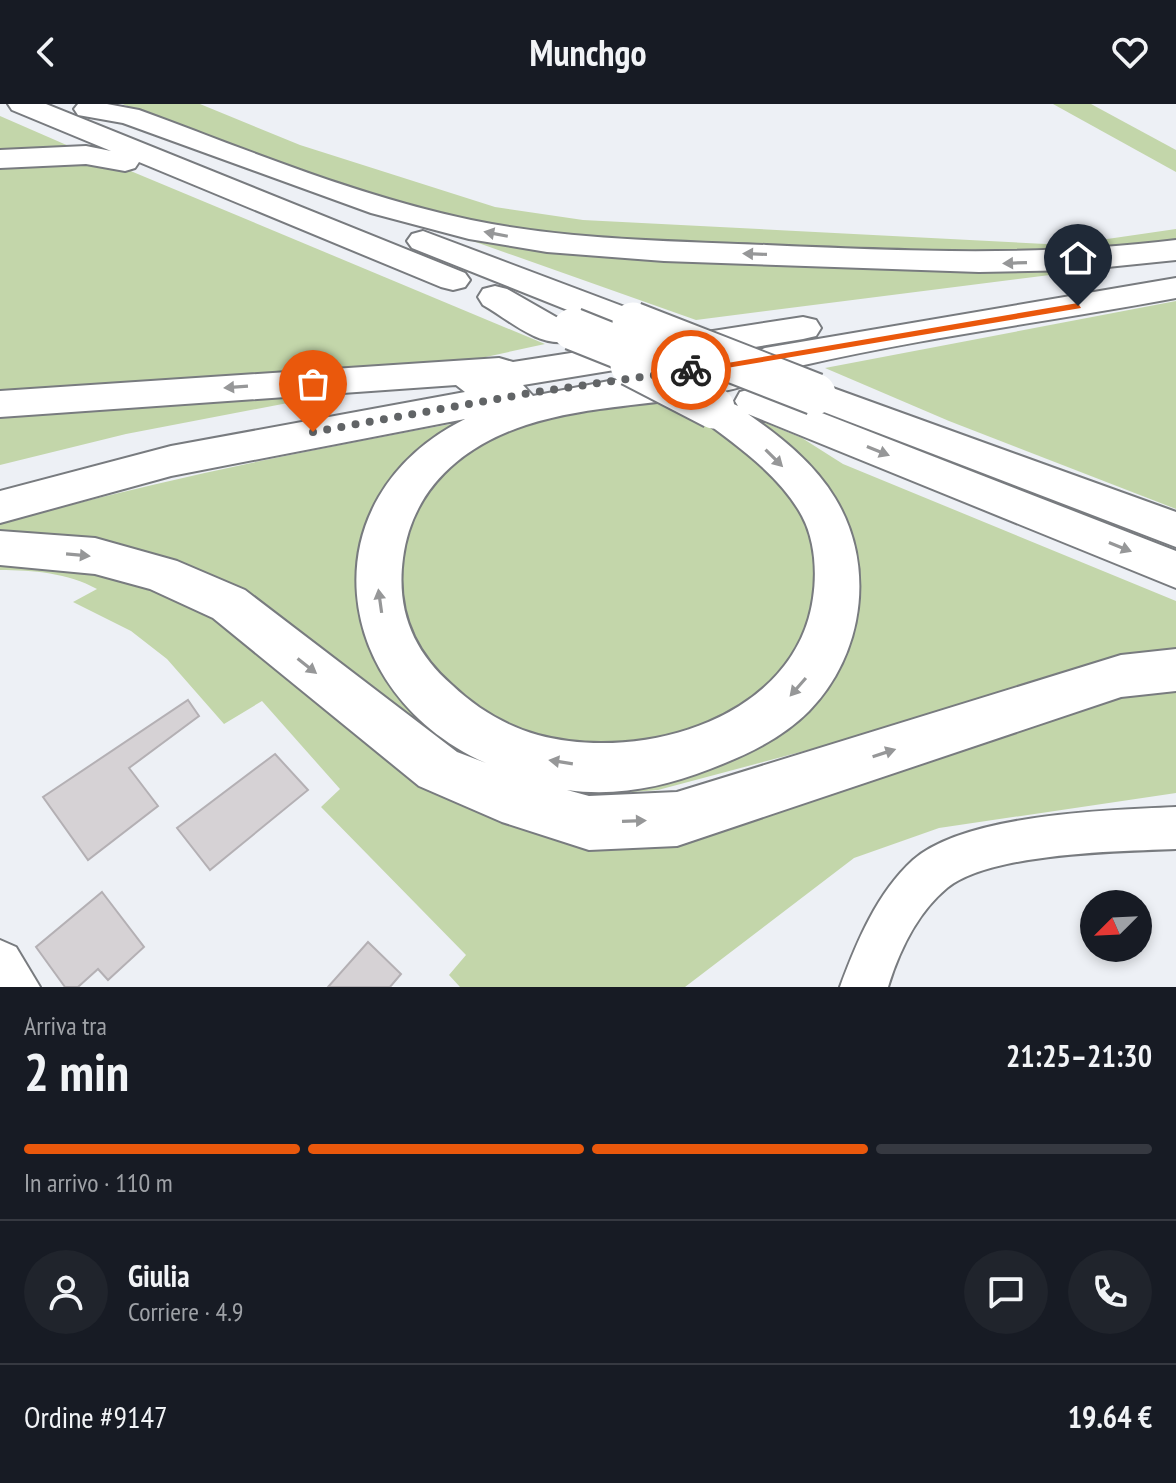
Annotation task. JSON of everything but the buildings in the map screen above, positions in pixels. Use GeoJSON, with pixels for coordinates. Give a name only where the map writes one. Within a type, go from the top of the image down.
{"type":"FeatureCollection","features":[{"type":"Feature","properties":{"kind":"highway"},"geometry":{"type":"LineString","coordinates":[[22,104],[495,297],[636,367],[1176,570]]}},
{"type":"Feature","properties":{"kind":"highway"},"geometry":{"type":"LineString","coordinates":[[82,107],[129,116],[376,205],[528,241],[597,248],[984,264],[1077,261],[1176,250]]}},
{"type":"Feature","properties":{"kind":"highway"},"geometry":{"type":"LineString","coordinates":[[82,107],[815,394],[1176,530]]}},
{"type":"Feature","properties":{"kind":"highway"},"geometry":{"type":"LineString","coordinates":[[0,159],[86,155],[219,184]]}},
{"type":"Feature","properties":{"kind":"highway"},"geometry":{"type":"LineString","coordinates":[[0,507],[142,468],[284,438],[1176,268]]}},
{"type":"Feature","properties":{"kind":"highway"},"geometry":{"type":"LineString","coordinates":[[0,404],[538,368],[783,344],[1176,288]]}},
{"type":"Feature","properties":{"kind":"highway"},"geometry":{"type":"LineString","coordinates":[[565,331],[734,405],[756,440],[817,504],[833,541],[838,599],[830,633],[814,668],[794,693],[757,725],[715,745],[671,760],[602,768],[551,761],[503,746],[454,720],[418,687],[393,649],[378,605],[377,562],[391,517],[417,474],[474,432],[541,409],[595,395],[729,377],[783,344]]}},
{"type":"Feature","properties":{"kind":"highway"},"geometry":{"type":"LineString","coordinates":[[0,481],[122,451],[538,368]]}},
{"type":"Feature","properties":{"kind":"highway"},"geometry":{"type":"LineString","coordinates":[[0,548],[95,556],[161,574],[229,604],[438,769],[502,796],[589,823],[677,819],[1121,676],[1176,670]]}},
{"type":"Feature","properties":{"kind":"street"},"geometry":{"type":"LineString","coordinates":[[864,987],[885,935],[906,901],[929,875],[950,862],[1015,839],[1057,833],[1176,828]]}},
{"type":"Feature","properties":{"kind":"street"},"geometry":{"type":"LineString","coordinates":[[0,963],[16,987]]}},
{"type":"Feature","properties":{"kind":"green space"},"geometry":{"type":"Polygon","coordinates":[[[122,104],[200,104],[300,145],[495,207],[583,220],[1066,245],[1176,229],[1176,244],[1018,255],[590,239],[514,230],[368,194],[122,104]]]}},
{"type":"Feature","properties":{"kind":"green space"},"geometry":{"type":"Polygon","coordinates":[[[1053,104],[1091,104],[1176,150],[1176,172],[1053,104]]]}},
{"type":"Feature","properties":{"kind":"green space"},"geometry":{"type":"Polygon","coordinates":[[[0,116],[78,150],[0,153],[0,116]]]}},
{"type":"Feature","properties":{"kind":"green space"},"geometry":{"type":"Polygon","coordinates":[[[36,159],[121,167],[545,344],[458,363],[0,393],[0,164],[36,159]]]}},
{"type":"Feature","properties":{"kind":"green space"},"geometry":{"type":"Polygon","coordinates":[[[456,235],[583,255],[1074,272],[696,320],[456,235]]]}},
{"type":"Feature","properties":{"kind":"green space"},"geometry":{"type":"Polygon","coordinates":[[[1176,301],[1176,509],[949,421],[825,368],[1176,301]]]}},
{"type":"Feature","properties":{"kind":"green space"},"geometry":{"type":"Polygon","coordinates":[[[345,392],[126,434],[0,465],[0,411],[345,392]]]}},
{"type":"Feature","properties":{"kind":"green space"},"geometry":{"type":"Polygon","coordinates":[[[664,395],[734,435],[809,515],[826,569],[791,670],[715,728],[611,751],[508,729],[453,695],[402,626],[393,551],[435,476],[490,435],[545,417],[664,395]]]}},
{"type":"Feature","properties":{"kind":"green space"},"geometry":{"type":"Polygon","coordinates":[[[744,414],[802,438],[843,464],[1176,601],[1176,658],[977,705],[658,790],[584,796],[454,758],[243,597],[0,537],[0,524],[117,493],[294,454],[473,420],[370,540],[441,725],[690,770],[850,596],[744,414]]]}},
{"type":"Feature","properties":{"kind":"green space"},"geometry":{"type":"Polygon","coordinates":[[[0,559],[131,579],[196,607],[274,663],[555,826],[1087,702],[1176,685],[1176,793],[939,828],[854,858],[685,987],[460,987],[449,975],[466,955],[321,807],[340,789],[262,701],[224,724],[167,659],[131,631],[73,602],[97,589],[74,579],[50,574],[0,570],[0,559]]]}},
{"type":"Feature","properties":{"kind":"way so far"},"geometry":{"type":"LineString","coordinates":[[313,432],[536,392],[691,370]]}},
{"type":"Feature","properties":{"kind":"route"},"geometry":{"type":"LineString","coordinates":[[691,370],[791,356],[1078,306]]}}]}
